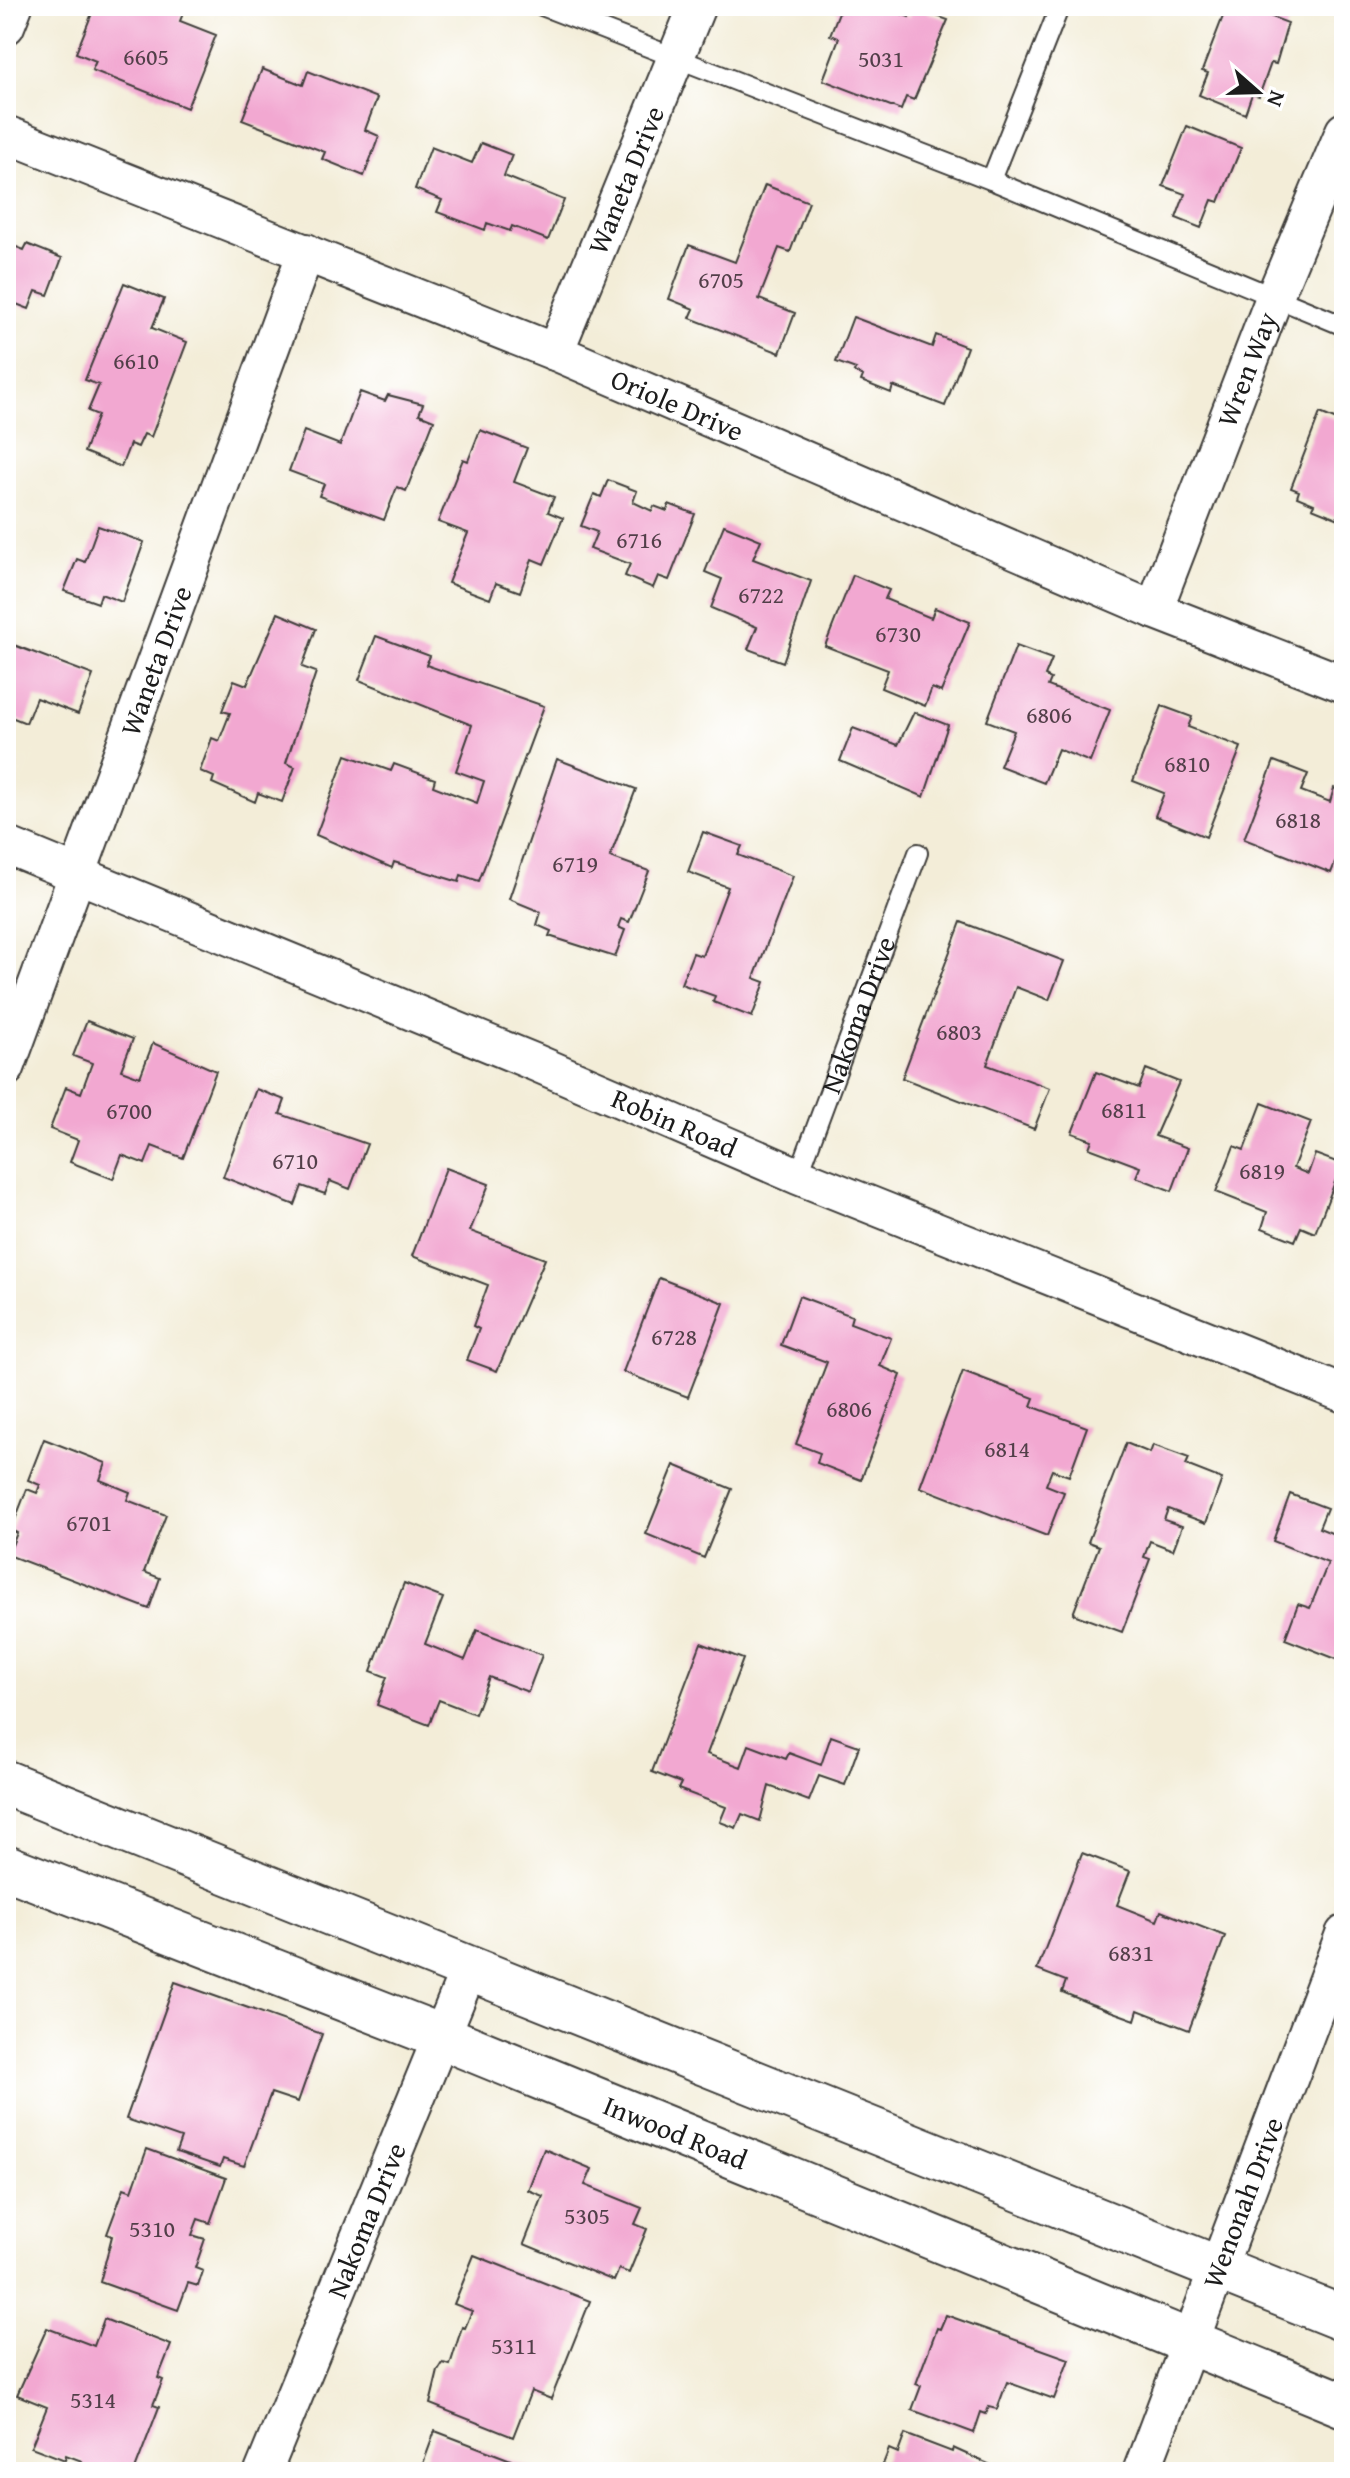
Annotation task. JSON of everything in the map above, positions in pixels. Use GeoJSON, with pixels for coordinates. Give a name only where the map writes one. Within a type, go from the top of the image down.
{"type":"FeatureCollection","features":[{"type":"Feature","properties":{"kind":"main road"},"geometry":{"type":"LineString","coordinates":[[6,1783],[1344,2319]]}},
{"type":"Feature","properties":{"kind":"main road","name":"Inwood Road"},"geometry":{"type":"LineString","coordinates":[[6,1867],[442,2037],[1344,2405]]}},
{"type":"Feature","properties":{"kind":"street"},"geometry":{"type":"LineString","coordinates":[[6,26],[14,6]]}},
{"type":"Feature","properties":{"kind":"street","name":"Waneta Drive"},"geometry":{"type":"LineString","coordinates":[[555,352],[697,6]]}},
{"type":"Feature","properties":{"kind":"street","name":"Wren Way"},"geometry":{"type":"LineString","coordinates":[[1154,610],[1274,298],[1344,131]]}},
{"type":"Feature","properties":{"kind":"street","name":"Oriole Drive"},"geometry":{"type":"LineString","coordinates":[[6,134],[555,352],[1154,610],[1344,684]]}},
{"type":"Feature","properties":{"kind":"street","name":"Waneta Drive"},"geometry":{"type":"LineString","coordinates":[[6,1068],[306,252]]}},
{"type":"Feature","properties":{"kind":"street","name":"Robin Road"},"geometry":{"type":"LineString","coordinates":[[6,845],[534,1062],[798,1176],[1344,1394]]}},
{"type":"Feature","properties":{"kind":"street","name":"Wenonah Drive"},"geometry":{"type":"LineString","coordinates":[[1141,2472],[1189,2343],[1220,2271],[1344,1934]]}},
{"type":"Feature","properties":{"kind":"street","name":"Nakoma Drive"},"geometry":{"type":"LineString","coordinates":[[263,2472],[469,1969]]}},
{"type":"Feature","properties":{"kind":"lane"},"geometry":{"type":"LineString","coordinates":[[542,6],[991,180],[1344,326]]}},
{"type":"Feature","properties":{"kind":"lane"},"geometry":{"type":"LineString","coordinates":[[991,180],[1060,6]]}},
{"type":"Feature","properties":{"kind":"lane","name":"Nakoma Drive"},"geometry":{"type":"LineString","coordinates":[[798,1176],[918,853]]}},
{"type":"Feature","properties":{"kind":"building"},"geometry":{"type":"Polygon","coordinates":[[[95,6],[186,6],[180,21],[216,35],[187,108],[92,70],[96,61],[76,53],[95,6]]]}},
{"type":"Feature","properties":{"kind":"building"},"geometry":{"type":"Polygon","coordinates":[[[825,6],[881,6],[909,17],[912,7],[948,20],[914,100],[906,97],[901,110],[823,80],[839,38],[830,35],[839,12],[825,6]]]}},
{"type":"Feature","properties":{"kind":"building"},"geometry":{"type":"Polygon","coordinates":[[[1227,6],[1243,6],[1288,23],[1276,64],[1271,63],[1259,96],[1252,94],[1245,114],[1199,95],[1208,73],[1202,71],[1227,6]]]}},
{"type":"Feature","properties":{"kind":"building"},"geometry":{"type":"Polygon","coordinates":[[[262,69],[303,85],[308,71],[377,98],[365,130],[379,136],[364,176],[322,159],[325,152],[242,120],[262,69]]]}},
{"type":"Feature","properties":{"kind":"building"},"geometry":{"type":"Polygon","coordinates":[[[1187,126],[1241,148],[1219,202],[1212,200],[1201,228],[1176,218],[1185,194],[1163,186],[1187,126]]]}},
{"type":"Feature","properties":{"kind":"building"},"geometry":{"type":"Polygon","coordinates":[[[481,143],[512,155],[504,176],[564,200],[548,240],[512,226],[510,231],[487,223],[485,230],[437,212],[442,200],[415,189],[431,147],[472,163],[481,143]]]}},
{"type":"Feature","properties":{"kind":"building"},"geometry":{"type":"Polygon","coordinates":[[[765,185],[809,202],[790,252],[779,248],[759,299],[795,313],[780,353],[690,318],[694,309],[669,299],[689,245],[735,262],[765,185]]]}},
{"type":"Feature","properties":{"kind":"building"},"geometry":{"type":"Polygon","coordinates":[[[6,243],[24,250],[27,244],[62,258],[48,295],[36,291],[29,309],[6,300],[6,243]]]}},
{"type":"Feature","properties":{"kind":"building"},"geometry":{"type":"Polygon","coordinates":[[[124,283],[164,299],[152,328],[187,342],[151,437],[144,434],[138,447],[130,444],[121,467],[84,452],[98,415],[88,411],[99,385],[85,380],[124,283]]]}},
{"type":"Feature","properties":{"kind":"building"},"geometry":{"type":"Polygon","coordinates":[[[853,317],[932,347],[936,335],[967,347],[945,406],[893,386],[891,393],[861,381],[863,376],[854,372],[856,369],[836,362],[853,317]]]}},
{"type":"Feature","properties":{"kind":"building"},"geometry":{"type":"Polygon","coordinates":[[[360,392],[385,401],[388,395],[423,404],[419,414],[434,420],[406,491],[397,487],[384,520],[319,496],[324,484],[289,471],[304,431],[340,445],[360,392]]]}},
{"type":"Feature","properties":{"kind":"building"},"geometry":{"type":"Polygon","coordinates":[[[1320,413],[1344,423],[1344,521],[1312,508],[1314,504],[1297,497],[1299,491],[1291,488],[1320,413]]]}},
{"type":"Feature","properties":{"kind":"building"},"geometry":{"type":"Polygon","coordinates":[[[480,430],[527,448],[514,482],[554,497],[548,512],[563,518],[544,564],[532,559],[520,592],[496,583],[490,599],[448,583],[468,533],[438,522],[463,459],[468,461],[480,430]]]}},
{"type":"Feature","properties":{"kind":"building"},"geometry":{"type":"Polygon","coordinates":[[[608,480],[637,491],[633,502],[652,511],[654,506],[667,511],[669,504],[695,514],[669,580],[658,576],[653,588],[625,576],[630,564],[590,549],[597,532],[581,526],[594,494],[601,497],[608,480]]]}},
{"type":"Feature","properties":{"kind":"building"},"geometry":{"type":"Polygon","coordinates":[[[724,525],[761,540],[753,559],[811,581],[783,662],[748,649],[757,627],[711,608],[722,579],[705,572],[724,525]]]}},
{"type":"Feature","properties":{"kind":"building"},"geometry":{"type":"Polygon","coordinates":[[[98,526],[144,542],[122,602],[101,594],[98,603],[64,591],[77,559],[85,562],[98,526]]]}},
{"type":"Feature","properties":{"kind":"building"},"geometry":{"type":"Polygon","coordinates":[[[853,575],[889,590],[885,599],[931,618],[935,608],[970,622],[941,692],[932,688],[925,706],[881,688],[888,670],[825,646],[853,575]]]}},
{"type":"Feature","properties":{"kind":"building"},"geometry":{"type":"Polygon","coordinates":[[[278,613],[316,629],[302,667],[316,672],[286,763],[295,767],[282,802],[258,793],[255,802],[212,783],[214,777],[200,771],[212,738],[219,741],[230,713],[222,711],[234,680],[247,685],[278,613]]]}},
{"type":"Feature","properties":{"kind":"building"},"geometry":{"type":"Polygon","coordinates":[[[376,636],[430,656],[426,665],[544,706],[479,881],[461,875],[459,882],[394,862],[392,868],[316,835],[346,755],[391,771],[394,764],[435,779],[433,786],[477,803],[484,781],[456,771],[472,725],[359,680],[376,636]]]}},
{"type":"Feature","properties":{"kind":"building"},"geometry":{"type":"Polygon","coordinates":[[[6,642],[93,675],[78,714],[36,698],[26,723],[6,715],[6,642]]]}},
{"type":"Feature","properties":{"kind":"building"},"geometry":{"type":"Polygon","coordinates":[[[1016,646],[1052,659],[1045,676],[1051,679],[1048,686],[1110,710],[1090,762],[1058,749],[1044,783],[1000,766],[1014,731],[987,721],[1016,646]]]}},
{"type":"Feature","properties":{"kind":"building"},"geometry":{"type":"Polygon","coordinates":[[[1162,706],[1192,717],[1188,727],[1241,747],[1206,837],[1155,816],[1164,793],[1133,781],[1162,706]]]}},
{"type":"Feature","properties":{"kind":"building"},"geometry":{"type":"Polygon","coordinates":[[[914,712],[948,725],[924,797],[840,761],[853,728],[898,745],[914,712]]]}},
{"type":"Feature","properties":{"kind":"building"},"geometry":{"type":"Polygon","coordinates":[[[557,759],[636,789],[610,857],[649,871],[629,922],[621,919],[618,927],[625,930],[615,957],[549,936],[551,931],[537,925],[541,912],[509,899],[557,759]]]}},
{"type":"Feature","properties":{"kind":"building"},"geometry":{"type":"Polygon","coordinates":[[[1274,761],[1308,774],[1301,791],[1330,802],[1334,788],[1344,792],[1344,841],[1331,873],[1244,839],[1274,761]]]}},
{"type":"Feature","properties":{"kind":"building"},"geometry":{"type":"Polygon","coordinates":[[[703,832],[742,846],[738,855],[793,876],[754,978],[765,982],[752,1017],[713,1002],[715,996],[681,984],[693,953],[702,956],[728,887],[688,872],[703,832]]]}},
{"type":"Feature","properties":{"kind":"building"},"geometry":{"type":"Polygon","coordinates":[[[961,922],[1064,961],[1049,1000],[1016,987],[987,1065],[1050,1088],[1034,1129],[902,1078],[961,922]]]}},
{"type":"Feature","properties":{"kind":"building"},"geometry":{"type":"Polygon","coordinates":[[[87,1021],[133,1039],[121,1070],[140,1077],[153,1043],[216,1071],[183,1158],[152,1146],[145,1164],[122,1155],[113,1179],[70,1162],[78,1140],[50,1129],[66,1087],[81,1093],[92,1063],[73,1056],[87,1021]]]}},
{"type":"Feature","properties":{"kind":"building"},"geometry":{"type":"Polygon","coordinates":[[[1146,1069],[1179,1082],[1155,1136],[1188,1148],[1172,1191],[1136,1177],[1140,1167],[1089,1148],[1092,1140],[1072,1133],[1096,1072],[1139,1088],[1146,1069]]]}},
{"type":"Feature","properties":{"kind":"building"},"geometry":{"type":"Polygon","coordinates":[[[256,1089],[285,1100],[280,1114],[367,1144],[350,1189],[330,1181],[325,1194],[302,1186],[295,1205],[223,1177],[256,1089]]]}},
{"type":"Feature","properties":{"kind":"building"},"geometry":{"type":"Polygon","coordinates":[[[1262,1103],[1311,1122],[1293,1168],[1308,1174],[1315,1154],[1342,1164],[1315,1233],[1301,1227],[1295,1241],[1262,1228],[1267,1212],[1216,1192],[1234,1146],[1244,1150],[1262,1103]]]}},
{"type":"Feature","properties":{"kind":"building"},"geometry":{"type":"Polygon","coordinates":[[[446,1168],[489,1184],[470,1231],[545,1259],[497,1371],[467,1360],[479,1329],[473,1326],[488,1285],[412,1256],[446,1168]]]}},
{"type":"Feature","properties":{"kind":"building"},"geometry":{"type":"Polygon","coordinates":[[[659,1278],[724,1303],[688,1397],[623,1372],[659,1278]]]}},
{"type":"Feature","properties":{"kind":"building"},"geometry":{"type":"Polygon","coordinates":[[[799,1296],[852,1316],[850,1323],[891,1338],[880,1366],[901,1375],[861,1480],[817,1463],[820,1453],[796,1444],[827,1362],[781,1345],[799,1296]]]}},
{"type":"Feature","properties":{"kind":"building"},"geometry":{"type":"Polygon","coordinates":[[[963,1371],[1034,1398],[1031,1406],[1087,1427],[1069,1476],[1052,1470],[1046,1485],[1064,1492],[1047,1536],[920,1487],[963,1371]]]}},
{"type":"Feature","properties":{"kind":"building"},"geometry":{"type":"Polygon","coordinates":[[[44,1439],[106,1463],[100,1480],[130,1492],[127,1500],[166,1515],[144,1572],[160,1578],[149,1609],[8,1555],[17,1533],[11,1530],[27,1489],[37,1493],[40,1485],[28,1480],[44,1439]]]}},
{"type":"Feature","properties":{"kind":"building"},"geometry":{"type":"Polygon","coordinates":[[[1126,1443],[1150,1453],[1153,1445],[1189,1458],[1186,1465],[1222,1479],[1206,1523],[1168,1509],[1164,1520],[1182,1526],[1173,1550],[1150,1541],[1144,1557],[1150,1559],[1122,1632],[1073,1614],[1099,1546],[1088,1542],[1126,1443]]]}},
{"type":"Feature","properties":{"kind":"building"},"geometry":{"type":"Polygon","coordinates":[[[674,1465],[732,1489],[704,1558],[646,1534],[674,1465]]]}},
{"type":"Feature","properties":{"kind":"building"},"geometry":{"type":"Polygon","coordinates":[[[1290,1494],[1327,1508],[1319,1528],[1344,1538],[1344,1662],[1285,1639],[1298,1604],[1310,1608],[1328,1563],[1273,1541],[1290,1494]]]}},
{"type":"Feature","properties":{"kind":"building"},"geometry":{"type":"Polygon","coordinates":[[[404,1583],[443,1598],[425,1644],[465,1660],[477,1630],[542,1655],[528,1692],[489,1677],[475,1714],[439,1700],[429,1725],[377,1705],[387,1677],[371,1671],[404,1583]]]}},
{"type":"Feature","properties":{"kind":"building"},"geometry":{"type":"Polygon","coordinates":[[[701,1643],[743,1659],[707,1754],[741,1767],[749,1745],[786,1759],[789,1753],[821,1765],[831,1736],[859,1746],[845,1785],[819,1776],[809,1801],[769,1786],[760,1821],[742,1814],[736,1828],[720,1822],[726,1807],[678,1789],[681,1783],[652,1772],[701,1643]]]}},
{"type":"Feature","properties":{"kind":"building"},"geometry":{"type":"Polygon","coordinates":[[[1082,1853],[1130,1871],[1117,1905],[1157,1921],[1161,1911],[1225,1936],[1189,2030],[1138,2010],[1135,2020],[1091,2004],[1062,1992],[1066,1981],[1037,1970],[1082,1853]]]}},
{"type":"Feature","properties":{"kind":"building"},"geometry":{"type":"Polygon","coordinates":[[[175,1982],[322,2034],[298,2102],[271,2093],[244,2166],[223,2159],[220,2167],[176,2152],[181,2138],[126,2119],[175,1982]]]}},
{"type":"Feature","properties":{"kind":"building"},"geometry":{"type":"Polygon","coordinates":[[[147,2149],[226,2178],[210,2223],[198,2219],[192,2235],[205,2239],[195,2268],[203,2271],[198,2286],[188,2283],[178,2310],[100,2282],[112,2236],[107,2234],[124,2188],[132,2191],[147,2149]]]}},
{"type":"Feature","properties":{"kind":"building"},"geometry":{"type":"Polygon","coordinates":[[[544,2149],[592,2169],[585,2185],[642,2208],[635,2224],[647,2229],[629,2273],[619,2269],[614,2281],[524,2244],[543,2196],[528,2190],[544,2149]]]}},
{"type":"Feature","properties":{"kind":"building"},"geometry":{"type":"Polygon","coordinates":[[[474,2255],[590,2301],[551,2399],[531,2391],[513,2437],[430,2404],[438,2371],[443,2363],[450,2365],[462,2327],[465,2328],[472,2311],[454,2304],[474,2255]]]}},
{"type":"Feature","properties":{"kind":"building"},"geometry":{"type":"Polygon","coordinates":[[[946,2315],[1069,2359],[1054,2399],[1007,2382],[997,2409],[989,2407],[986,2414],[981,2412],[974,2433],[912,2410],[921,2386],[916,2384],[937,2328],[940,2329],[946,2315]]]}},
{"type":"Feature","properties":{"kind":"building"},"geometry":{"type":"Polygon","coordinates":[[[104,2319],[171,2345],[158,2378],[163,2380],[153,2405],[159,2407],[134,2472],[78,2472],[82,2461],[66,2455],[65,2460],[31,2447],[47,2407],[17,2395],[47,2328],[94,2346],[104,2319]]]}},
{"type":"Feature","properties":{"kind":"building"},"geometry":{"type":"Polygon","coordinates":[[[435,2431],[542,2472],[420,2472],[435,2431]]]}},
{"type":"Feature","properties":{"kind":"building"},"geometry":{"type":"Polygon","coordinates":[[[905,2434],[952,2452],[953,2448],[1006,2472],[880,2472],[889,2449],[898,2453],[905,2434]]]}}]}
